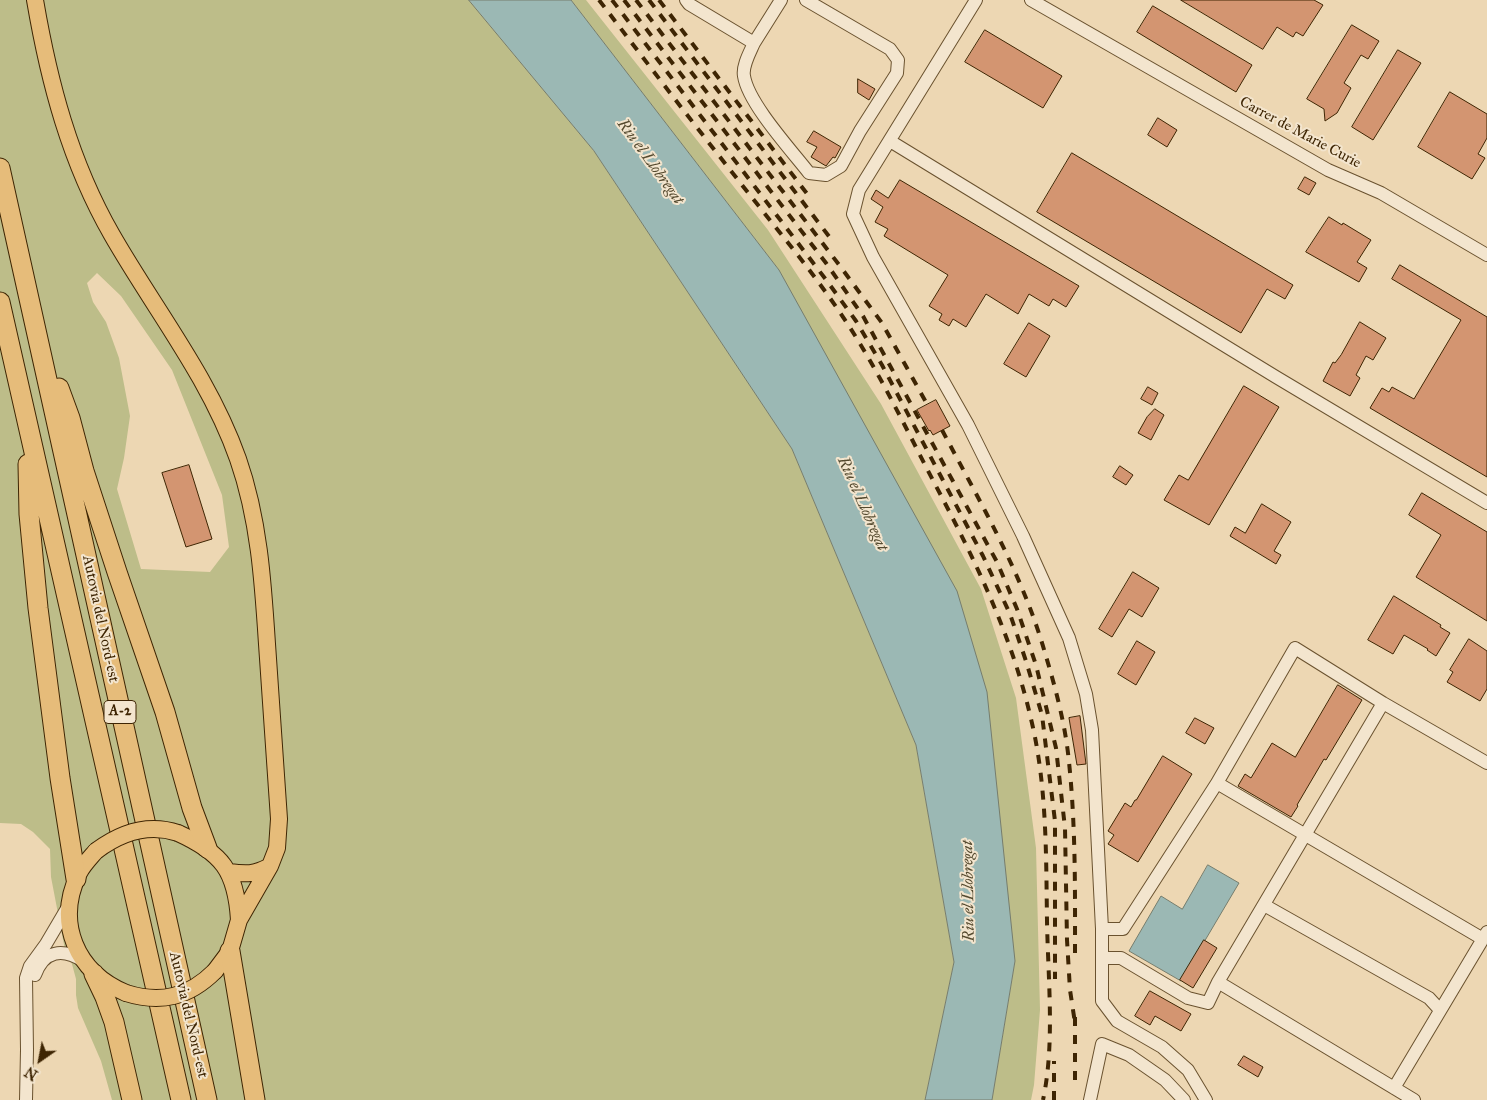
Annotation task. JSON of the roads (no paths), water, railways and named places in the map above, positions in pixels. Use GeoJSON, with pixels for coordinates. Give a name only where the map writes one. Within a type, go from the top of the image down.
{"type":"FeatureCollection","features":[{"type":"Feature","properties":{"kind":"highway","name":"Autovia del Nord-est"},"geometry":{"type":"LineString","coordinates":[[0,168],[207,1100]]}},
{"type":"Feature","properties":{"kind":"highway","name":"Autovia del Nord-est"},"geometry":{"type":"LineString","coordinates":[[0,302],[181,1100]]}},
{"type":"Feature","properties":{"kind":"highway"},"geometry":{"type":"LineString","coordinates":[[35,323],[70,418],[87,480],[165,712],[192,808],[207,848]]}},
{"type":"Feature","properties":{"kind":"highway"},"geometry":{"type":"LineString","coordinates":[[27,422],[29,514],[38,608],[60,778],[76,879]]}},
{"type":"Feature","properties":{"kind":"highway"},"geometry":{"type":"LineString","coordinates":[[230,951],[255,1100]]}},
{"type":"Feature","properties":{"kind":"highway"},"geometry":{"type":"LineString","coordinates":[[88,967],[105,996],[114,1022],[132,1100]]}},
{"type":"Feature","properties":{"kind":"main road"},"geometry":{"type":"LineString","coordinates":[[35,0],[52,84],[75,160],[112,235],[207,390],[226,430],[246,485],[260,559],[275,750],[279,834],[277,848],[270,866],[239,920],[230,951],[215,971],[194,988],[171,998],[148,998],[114,988],[88,967],[76,947],[69,926],[69,905],[76,879],[96,851],[114,838],[141,830],[159,829],[178,833],[207,848],[218,859],[228,872],[235,887],[239,920]]}},
{"type":"Feature","properties":{"kind":"main road"},"geometry":{"type":"LineString","coordinates":[[228,872],[254,874],[270,866]]}},
{"type":"Feature","properties":{"kind":"street"},"geometry":{"type":"LineString","coordinates":[[686,0],[689,4],[754,43]]}},
{"type":"Feature","properties":{"kind":"street"},"geometry":{"type":"LineString","coordinates":[[781,0],[754,43],[743,75],[752,99],[809,173],[826,174],[840,166],[897,72],[898,60],[890,49],[806,0]]}},
{"type":"Feature","properties":{"kind":"street"},"geometry":{"type":"LineString","coordinates":[[976,0],[859,190],[853,214],[873,257],[968,425],[1023,536],[1069,638],[1086,694],[1092,730],[1102,929],[1102,1001],[1117,1021],[1162,1047],[1188,1070],[1206,1100]]}},
{"type":"Feature","properties":{"kind":"street","name":"Carrer de Marie Curie"},"geometry":{"type":"LineString","coordinates":[[1031,0],[1328,170],[1381,193],[1487,255]]}},
{"type":"Feature","properties":{"kind":"street"},"geometry":{"type":"LineString","coordinates":[[890,141],[1276,377],[1487,503]]}},
{"type":"Feature","properties":{"kind":"street"},"geometry":{"type":"LineString","coordinates":[[1102,929],[1123,929],[1217,783],[1295,648],[1383,703],[1487,763]]}},
{"type":"Feature","properties":{"kind":"street"},"geometry":{"type":"LineString","coordinates":[[1102,958],[1121,958],[1188,998],[1208,1003],[1218,982],[1383,703]]}},
{"type":"Feature","properties":{"kind":"street"},"geometry":{"type":"LineString","coordinates":[[1217,783],[1485,935],[1394,1088]]}},
{"type":"Feature","properties":{"kind":"street"},"geometry":{"type":"LineString","coordinates":[[1264,904],[1429,998],[1440,1010]]}},
{"type":"Feature","properties":{"kind":"street"},"geometry":{"type":"LineString","coordinates":[[26,1100],[26,978],[30,966],[46,944],[69,905]]}},
{"type":"Feature","properties":{"kind":"street"},"geometry":{"type":"LineString","coordinates":[[26,995],[37,969],[46,958],[67,952],[88,967]]}},
{"type":"Feature","properties":{"kind":"street"},"geometry":{"type":"LineString","coordinates":[[1218,982],[1414,1100]]}},
{"type":"Feature","properties":{"kind":"street"},"geometry":{"type":"LineString","coordinates":[[1090,1100],[1102,1044],[1129,1055],[1165,1080],[1184,1100]]}},
{"type":"Feature","properties":{"kind":"street"},"geometry":{"type":"LineString","coordinates":[[1165,1080],[1176,1059]]}},
{"type":"Feature","properties":{"kind":"water","name":"Riu el Llobregat"},"geometry":{"type":"Polygon","coordinates":[[[469,0],[571,0],[779,270],[957,591],[987,692],[1015,961],[992,1100],[925,1100],[954,962],[916,745],[792,449],[594,151],[469,0]]]}},
{"type":"Feature","properties":{"kind":"water"},"geometry":{"type":"Polygon","coordinates":[[[1208,865],[1239,883],[1181,981],[1129,951],[1161,896],[1182,909],[1208,865]]]}},
{"type":"Feature","properties":{"kind":"railway"},"geometry":{"type":"LineString","coordinates":[[599,0],[807,267],[847,323],[882,383],[950,514],[978,570],[1003,628],[1014,658],[1031,719],[1043,794],[1050,1011],[1049,1057],[1043,1100]]}},
{"type":"Feature","properties":{"kind":"railway"},"geometry":{"type":"LineString","coordinates":[[612,0],[856,321],[882,365],[983,556],[1010,614],[1042,715],[1055,821],[1055,979]]}},
{"type":"Feature","properties":{"kind":"railway"},"geometry":{"type":"LineString","coordinates":[[624,0],[826,263],[863,316],[997,562],[1017,609],[1036,665],[1056,748],[1065,828],[1067,940],[1070,990],[1075,1023]]}},
{"type":"Feature","properties":{"kind":"railway"},"geometry":{"type":"LineString","coordinates":[[636,0],[882,323],[927,404]]}},
{"type":"Feature","properties":{"kind":"railway"},"geometry":{"type":"LineString","coordinates":[[649,0],[834,243]]}},
{"type":"Feature","properties":{"kind":"railway"},"geometry":{"type":"LineString","coordinates":[[659,0],[808,195]]}},
{"type":"Feature","properties":{"kind":"railway"},"geometry":{"type":"LineString","coordinates":[[942,430],[1013,567],[1036,624],[1056,690],[1062,716],[1071,779],[1075,962]]}},
{"type":"Feature","properties":{"kind":"railway"},"geometry":{"type":"LineString","coordinates":[[1075,1017],[1075,1084]]}},
{"type":"Feature","properties":{"kind":"railway"},"geometry":{"type":"LineString","coordinates":[[1054,1061],[1054,1100]]}}]}
